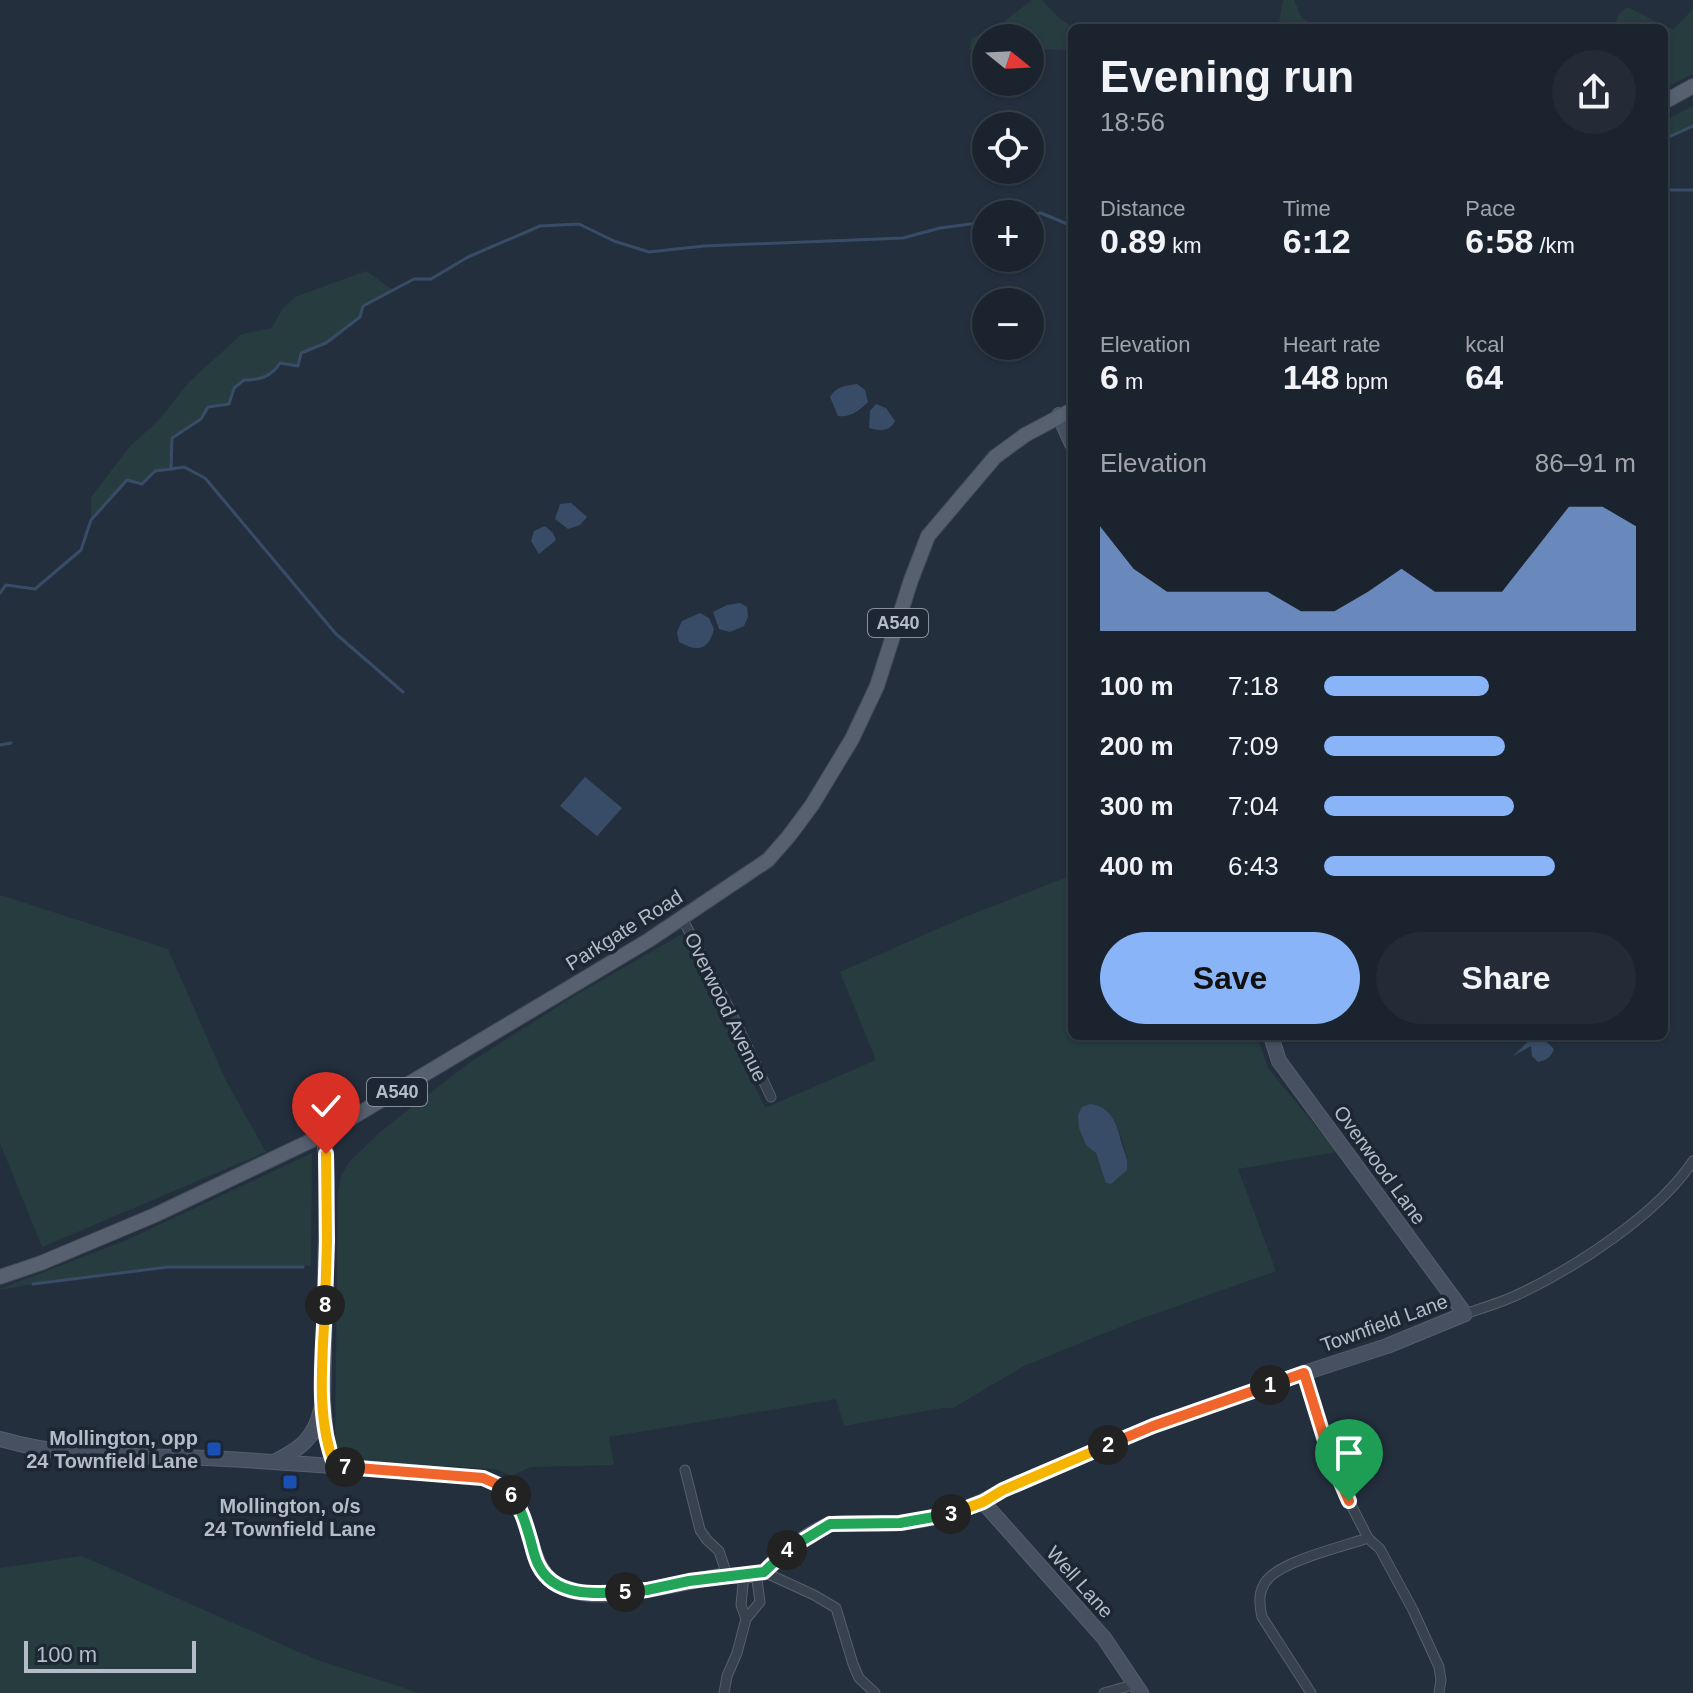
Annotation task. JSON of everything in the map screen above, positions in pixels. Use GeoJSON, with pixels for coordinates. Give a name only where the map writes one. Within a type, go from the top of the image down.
{"type":"FeatureCollection","features":[{"type":"Feature","properties":{"kind":"main road"},"geometry":{"type":"LineString","coordinates":[[1668,100],[1693,86]]}},
{"type":"Feature","properties":{"kind":"main road","name":"Parkgate Road"},"geometry":{"type":"LineString","coordinates":[[0,1277],[155,1215],[323,1135],[649,940],[768,860],[812,805],[852,739],[877,686],[928,536],[995,457],[1065,412]]}},
{"type":"Feature","properties":{"kind":"street","name":"Overwood Avenue"},"geometry":{"type":"LineString","coordinates":[[682,918],[771,1097]]}},
{"type":"Feature","properties":{"kind":"street","name":"Overwood Lane"},"geometry":{"type":"LineString","coordinates":[[1272,1040],[1279,1061],[1465,1314]]}},
{"type":"Feature","properties":{"kind":"street"},"geometry":{"type":"LineString","coordinates":[[323,1135],[327,1180],[323,1402],[326,1437],[335,1466]]}},
{"type":"Feature","properties":{"kind":"street","name":"Townfield Lane"},"geometry":{"type":"LineString","coordinates":[[755,1573],[790,1547],[830,1524],[900,1523],[956,1514],[1003,1490],[1153,1426],[1387,1346],[1515,1296],[1560,1273],[1625,1230],[1681,1180],[1693,1161]]}},
{"type":"Feature","properties":{"kind":"street"},"geometry":{"type":"LineString","coordinates":[[1304,1373],[1330,1457],[1349,1501],[1368,1538],[1380,1549],[1439,1667],[1439,1693]]}},
{"type":"Feature","properties":{"kind":"street"},"geometry":{"type":"LineString","coordinates":[[274,1462],[297,1449],[311,1436],[323,1402]]}},
{"type":"Feature","properties":{"kind":"street"},"geometry":{"type":"LineString","coordinates":[[0,1439],[56,1452],[93,1455],[274,1462],[483,1478],[501,1486],[517,1503],[538,1565],[546,1577],[566,1589],[586,1593],[624,1592],[755,1573],[814,1595],[836,1608],[859,1678],[875,1693]]}},
{"type":"Feature","properties":{"kind":"street"},"geometry":{"type":"LineString","coordinates":[[685,1470],[700,1530],[719,1551],[727,1575]]}},
{"type":"Feature","properties":{"kind":"street","name":"Well Lane"},"geometry":{"type":"LineString","coordinates":[[983,1502],[1104,1638],[1138,1689]]}},
{"type":"Feature","properties":{"kind":"street"},"geometry":{"type":"LineString","coordinates":[[1311,1693],[1262,1617],[1259,1603],[1261,1591],[1265,1581],[1292,1563],[1368,1538]]}},
{"type":"Feature","properties":{"kind":"street"},"geometry":{"type":"LineString","coordinates":[[724,1693],[746,1619],[760,1602],[755,1573]]}},
{"type":"Feature","properties":{"kind":"street"},"geometry":{"type":"LineString","coordinates":[[746,1619],[741,1605],[755,1573]]}},
{"type":"Feature","properties":{"kind":"street"},"geometry":{"type":"LineString","coordinates":[[1104,1693],[1138,1689]]}},
{"type":"Feature","properties":{"kind":"green space"},"geometry":{"type":"Polygon","coordinates":[[[1032,0],[1042,0],[1068,24],[1068,50],[1044,49],[1044,24],[999,24],[1032,0]]]}},
{"type":"Feature","properties":{"kind":"green space"},"geometry":{"type":"Polygon","coordinates":[[[1283,0],[1294,0],[1302,18],[1310,24],[1279,24],[1283,0]]]}},
{"type":"Feature","properties":{"kind":"green space"},"geometry":{"type":"Polygon","coordinates":[[[1627,7],[1661,24],[1615,24],[1619,13],[1627,7]]]}},
{"type":"Feature","properties":{"kind":"green space"},"geometry":{"type":"Polygon","coordinates":[[[1693,9],[1693,74],[1668,86],[1668,28],[1673,30],[1693,9]]]}},
{"type":"Feature","properties":{"kind":"green space"},"geometry":{"type":"Polygon","coordinates":[[[1693,106],[1693,126],[1668,137],[1668,119],[1693,106]]]}},
{"type":"Feature","properties":{"kind":"green space"},"geometry":{"type":"Polygon","coordinates":[[[366,271],[393,290],[363,306],[360,317],[326,343],[301,353],[298,366],[280,363],[269,375],[244,380],[234,388],[229,404],[208,407],[201,419],[172,438],[171,469],[155,471],[142,484],[127,480],[91,520],[91,497],[131,445],[157,422],[190,381],[242,334],[272,328],[282,309],[295,297],[366,271]]]}},
{"type":"Feature","properties":{"kind":"green space"},"geometry":{"type":"Polygon","coordinates":[[[1068,877],[1068,1040],[1258,1040],[1268,1068],[1337,1152],[1238,1169],[1276,1271],[1132,1322],[1024,1366],[953,1408],[844,1426],[836,1399],[609,1437],[614,1465],[531,1467],[511,1476],[496,1469],[354,1461],[341,1454],[335,1440],[338,1193],[341,1176],[350,1161],[380,1132],[469,1063],[574,996],[682,934],[765,1108],[876,1060],[840,972],[960,919],[1068,877]],[[1090,1104],[1082,1107],[1079,1119],[1081,1130],[1094,1150],[1104,1175],[1128,1158],[1116,1125],[1106,1111],[1090,1104]]]}},
{"type":"Feature","properties":{"kind":"green space"},"geometry":{"type":"Polygon","coordinates":[[[0,895],[168,949],[226,1081],[266,1152],[42,1247],[0,1143],[0,895]]]}},
{"type":"Feature","properties":{"kind":"green space"},"geometry":{"type":"Polygon","coordinates":[[[312,1153],[311,1266],[168,1267],[0,1290],[129,1239],[312,1153]]]}},
{"type":"Feature","properties":{"kind":"green space"},"geometry":{"type":"Polygon","coordinates":[[[82,1556],[317,1660],[420,1693],[0,1693],[0,1568],[82,1556]]]}},
{"type":"Feature","properties":{"kind":"water"},"geometry":{"type":"Polygon","coordinates":[[[857,384],[865,390],[868,402],[851,415],[838,416],[830,397],[838,389],[857,384]]]}},
{"type":"Feature","properties":{"kind":"water"},"geometry":{"type":"Polygon","coordinates":[[[876,404],[886,408],[895,421],[887,429],[869,428],[870,411],[876,404]]]}},
{"type":"Feature","properties":{"kind":"water"},"geometry":{"type":"Polygon","coordinates":[[[571,503],[587,517],[580,525],[568,529],[555,519],[560,504],[571,503]]]}},
{"type":"Feature","properties":{"kind":"water"},"geometry":{"type":"Polygon","coordinates":[[[545,526],[556,540],[539,554],[531,541],[534,531],[545,526]]]}},
{"type":"Feature","properties":{"kind":"water"},"geometry":{"type":"Polygon","coordinates":[[[740,603],[747,607],[748,617],[744,626],[730,632],[719,629],[713,612],[740,603]]]}},
{"type":"Feature","properties":{"kind":"water"},"geometry":{"type":"Polygon","coordinates":[[[700,613],[709,618],[714,629],[709,642],[697,648],[679,642],[677,632],[682,621],[700,613]]]}},
{"type":"Feature","properties":{"kind":"water"},"geometry":{"type":"Polygon","coordinates":[[[585,777],[622,808],[597,836],[560,806],[585,777]]]}},
{"type":"Feature","properties":{"kind":"water"},"geometry":{"type":"Polygon","coordinates":[[[1530,1040],[1540,1040],[1554,1049],[1550,1057],[1538,1062],[1532,1056],[1531,1046],[1513,1056],[1530,1040]]]}},
{"type":"Feature","properties":{"kind":"water"},"geometry":{"type":"Polygon","coordinates":[[[1090,1104],[1111,1115],[1126,1157],[1127,1170],[1111,1184],[1106,1183],[1096,1153],[1086,1145],[1079,1128],[1078,1115],[1082,1107],[1090,1104]]]}},
{"type":"Feature","properties":{"kind":"waterway"},"geometry":{"type":"LineString","coordinates":[[1668,137],[1693,126]]}},
{"type":"Feature","properties":{"kind":"waterway"},"geometry":{"type":"LineString","coordinates":[[1668,190],[1693,190]]}},
{"type":"Feature","properties":{"kind":"waterway"},"geometry":{"type":"LineString","coordinates":[[1044,214],[1068,224]]}},
{"type":"Feature","properties":{"kind":"waterway"},"geometry":{"type":"LineString","coordinates":[[0,593],[6,585],[35,589],[81,550],[91,520],[127,480],[142,484],[155,471],[171,469],[172,438],[201,419],[208,407],[229,404],[234,388],[244,380],[265,377],[280,363],[298,366],[301,353],[326,343],[360,317],[363,306],[414,279],[431,279],[468,257],[540,226],[579,224],[614,241],[649,252],[704,246],[903,238],[972,224]]}},
{"type":"Feature","properties":{"kind":"waterway"},"geometry":{"type":"LineString","coordinates":[[171,469],[184,467],[205,478],[336,634],[403,692]]}},
{"type":"Feature","properties":{"kind":"waterway"},"geometry":{"type":"LineString","coordinates":[[0,745],[11,743]]}},
{"type":"Feature","properties":{"kind":"waterway"},"geometry":{"type":"LineString","coordinates":[[33,1284],[168,1267],[303,1267]]}},
{"type":"Feature","properties":{"kind":"place","name":"Mollington, opp 24 Townfield Lane"},"geometry":{"type":"Point","coordinates":[214,1449]}},
{"type":"Feature","properties":{"kind":"place","name":"Mollington, o/s 24 Townfield Lane"},"geometry":{"type":"Point","coordinates":[290,1482]}},
{"type":"Feature","properties":{"kind":"route"},"geometry":{"type":"LineString","coordinates":[[326,1154],[323,1402],[326,1437],[335,1466],[483,1478],[501,1486],[517,1503],[538,1565],[546,1577],[566,1589],[586,1593],[647,1590],[727,1575],[764,1572],[790,1547],[830,1524],[900,1523],[956,1514],[1003,1490],[1153,1426],[1304,1373],[1330,1457],[1349,1501]]}}]}
